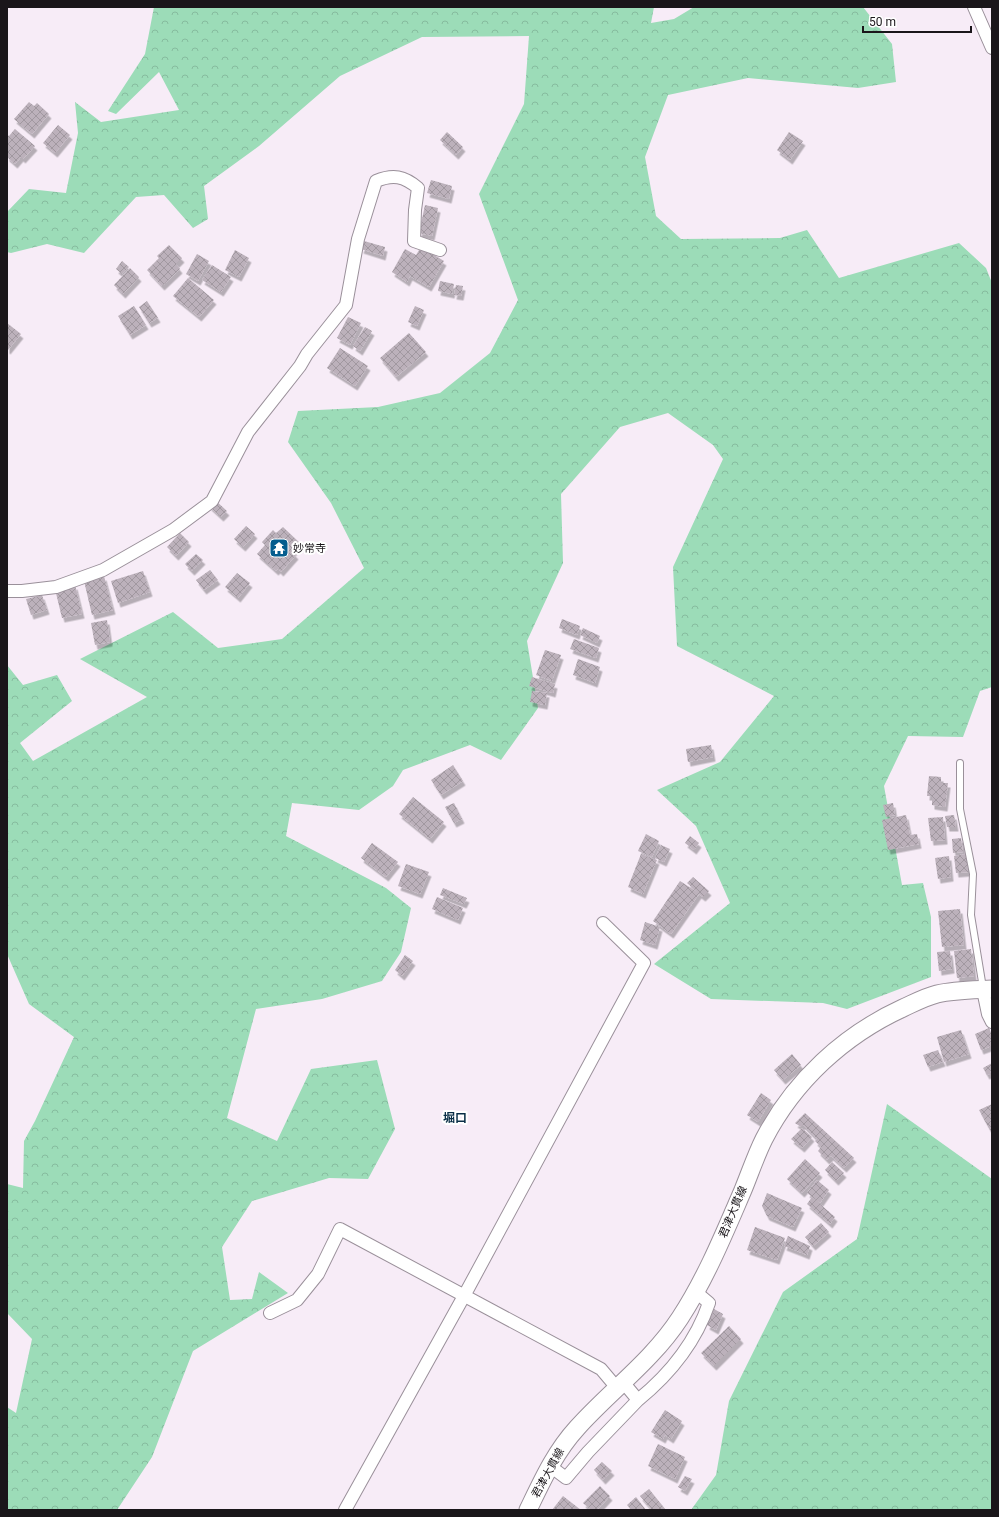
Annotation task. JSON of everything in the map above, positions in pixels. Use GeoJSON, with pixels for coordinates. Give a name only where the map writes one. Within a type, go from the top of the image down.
{"type":"FeatureCollection","features":[{"type":"Feature","properties":{"kind":"main road","name":"君津大貫線"},"geometry":{"type":"LineString","coordinates":[[528,1510],[550,1466],[562,1447],[577,1428],[641,1364],[679,1320],[711,1263],[764,1139],[793,1092],[818,1066],[843,1044],[868,1026],[893,1012],[937,994],[988,989]]}},
{"type":"Feature","properties":{"kind":"street"},"geometry":{"type":"LineString","coordinates":[[974,7],[992,48]]}},
{"type":"Feature","properties":{"kind":"street"},"geometry":{"type":"LineString","coordinates":[[7,591],[22,591],[56,587],[103,570],[173,530],[212,501],[248,432],[346,305],[358,239],[376,181],[385,177],[393,176],[409,180],[418,188],[415,210],[414,241],[440,250]]}},
{"type":"Feature","properties":{"kind":"street"},"geometry":{"type":"LineString","coordinates":[[345,1510],[464,1296],[644,963],[603,923]]}},
{"type":"Feature","properties":{"kind":"street"},"geometry":{"type":"LineString","coordinates":[[988,989],[988,1014],[992,1022]]}},
{"type":"Feature","properties":{"kind":"street"},"geometry":{"type":"LineString","coordinates":[[270,1313],[297,1300],[318,1274],[340,1229],[601,1369],[638,1400]]}},
{"type":"Feature","properties":{"kind":"street"},"geometry":{"type":"LineString","coordinates":[[550,1466],[566,1478],[588,1452],[667,1372],[686,1349],[699,1328],[709,1303],[696,1292]]}},
{"type":"Feature","properties":{"kind":"lane"},"geometry":{"type":"LineString","coordinates":[[960,763],[960,809],[973,874],[971,915],[988,989]]}},
{"type":"Feature","properties":{"kind":"green space"},"geometry":{"type":"Polygon","coordinates":[[[154,7],[654,7],[651,23],[674,19],[694,7],[863,7],[892,44],[896,82],[858,88],[748,78],[668,95],[645,157],[656,216],[681,239],[780,238],[807,230],[839,278],[959,243],[986,268],[992,283],[992,687],[980,691],[963,737],[908,736],[884,786],[902,885],[923,883],[931,917],[931,977],[847,1009],[823,1003],[711,999],[654,964],[730,903],[696,826],[657,790],[720,762],[774,696],[677,646],[673,567],[723,459],[713,445],[668,413],[620,427],[561,494],[563,563],[527,641],[538,708],[501,760],[470,745],[403,770],[393,786],[359,810],[292,803],[286,836],[386,888],[411,908],[401,952],[382,981],[322,999],[256,1009],[227,1118],[277,1141],[311,1069],[377,1060],[395,1129],[368,1179],[329,1178],[252,1201],[222,1247],[230,1300],[252,1299],[259,1272],[288,1293],[193,1351],[152,1457],[117,1510],[7,1510],[7,1407],[16,1413],[32,1339],[7,1313],[7,1184],[23,1188],[24,1141],[35,1121],[74,1037],[29,1004],[7,954],[7,665],[23,685],[57,675],[72,701],[20,743],[33,761],[147,697],[80,659],[173,612],[218,648],[282,639],[364,568],[331,503],[288,442],[298,411],[378,407],[440,393],[490,353],[518,300],[479,194],[524,104],[529,36],[422,37],[340,76],[259,146],[204,186],[208,219],[193,228],[164,195],[136,197],[84,253],[47,244],[11,253],[7,252],[7,212],[29,189],[66,193],[78,133],[75,102],[101,122],[179,110],[159,72],[116,114],[108,111],[145,54],[154,7]]]}},
{"type":"Feature","properties":{"kind":"green space"},"geometry":{"type":"Polygon","coordinates":[[[887,1104],[992,1179],[992,1510],[691,1510],[716,1475],[729,1401],[783,1292],[857,1239],[887,1104]]]}},
{"type":"Feature","properties":{"kind":"building"},"geometry":{"type":"Polygon","coordinates":[[[29,102],[34,106],[37,103],[49,114],[32,134],[14,119],[29,102]]]}},
{"type":"Feature","properties":{"kind":"building"},"geometry":{"type":"Polygon","coordinates":[[[58,125],[70,135],[55,153],[43,143],[58,125]]]}},
{"type":"Feature","properties":{"kind":"building"},"geometry":{"type":"Polygon","coordinates":[[[15,129],[35,146],[23,159],[21,157],[15,164],[7,157],[7,135],[9,136],[15,129]]]}},
{"type":"Feature","properties":{"kind":"building"},"geometry":{"type":"Polygon","coordinates":[[[447,132],[463,147],[456,155],[440,140],[447,132]]]}},
{"type":"Feature","properties":{"kind":"building"},"geometry":{"type":"Polygon","coordinates":[[[789,132],[803,141],[790,160],[777,150],[789,132]]]}},
{"type":"Feature","properties":{"kind":"building"},"geometry":{"type":"Polygon","coordinates":[[[431,180],[452,186],[449,199],[427,193],[431,180]]]}},
{"type":"Feature","properties":{"kind":"building"},"geometry":{"type":"Polygon","coordinates":[[[425,205],[438,208],[432,236],[419,233],[425,205]]]}},
{"type":"Feature","properties":{"kind":"building"},"geometry":{"type":"Polygon","coordinates":[[[364,241],[385,247],[383,256],[361,249],[364,241]]]}},
{"type":"Feature","properties":{"kind":"building"},"geometry":{"type":"Polygon","coordinates":[[[169,245],[182,258],[176,264],[180,269],[162,286],[147,270],[159,258],[157,256],[169,245]]]}},
{"type":"Feature","properties":{"kind":"building"},"geometry":{"type":"Polygon","coordinates":[[[421,247],[444,261],[429,287],[410,276],[407,282],[392,272],[405,249],[416,255],[421,247]]]}},
{"type":"Feature","properties":{"kind":"building"},"geometry":{"type":"Polygon","coordinates":[[[235,250],[249,258],[239,277],[225,270],[235,250]]]}},
{"type":"Feature","properties":{"kind":"building"},"geometry":{"type":"Polygon","coordinates":[[[197,254],[209,261],[198,281],[186,274],[197,254]]]}},
{"type":"Feature","properties":{"kind":"building"},"geometry":{"type":"Polygon","coordinates":[[[122,261],[129,267],[122,274],[116,269],[122,261]]]}},
{"type":"Feature","properties":{"kind":"building"},"geometry":{"type":"Polygon","coordinates":[[[212,265],[231,277],[221,292],[202,280],[212,265]]]}},
{"type":"Feature","properties":{"kind":"building"},"geometry":{"type":"Polygon","coordinates":[[[130,268],[139,277],[123,294],[114,285],[130,268]]]}},
{"type":"Feature","properties":{"kind":"building"},"geometry":{"type":"Polygon","coordinates":[[[188,278],[214,300],[199,317],[173,296],[188,278]]]}},
{"type":"Feature","properties":{"kind":"building"},"geometry":{"type":"Polygon","coordinates":[[[440,281],[454,284],[452,294],[438,291],[440,281]]]}},
{"type":"Feature","properties":{"kind":"building"},"geometry":{"type":"Polygon","coordinates":[[[456,285],[463,286],[461,296],[454,295],[456,285]]]}},
{"type":"Feature","properties":{"kind":"building"},"geometry":{"type":"Polygon","coordinates":[[[147,301],[158,318],[149,323],[139,307],[147,301]]]}},
{"type":"Feature","properties":{"kind":"building"},"geometry":{"type":"Polygon","coordinates":[[[134,306],[146,325],[130,335],[118,316],[134,306]]]}},
{"type":"Feature","properties":{"kind":"building"},"geometry":{"type":"Polygon","coordinates":[[[415,306],[424,310],[417,326],[408,322],[415,306]]]}},
{"type":"Feature","properties":{"kind":"building"},"geometry":{"type":"Polygon","coordinates":[[[348,317],[361,323],[350,345],[337,338],[348,317]]]}},
{"type":"Feature","properties":{"kind":"building"},"geometry":{"type":"Polygon","coordinates":[[[7,323],[21,334],[8,350],[7,349],[7,323]]]}},
{"type":"Feature","properties":{"kind":"building"},"geometry":{"type":"Polygon","coordinates":[[[365,327],[372,331],[360,351],[353,346],[365,327]]]}},
{"type":"Feature","properties":{"kind":"building"},"geometry":{"type":"Polygon","coordinates":[[[409,333],[426,352],[396,377],[380,358],[409,333]]]}},
{"type":"Feature","properties":{"kind":"building"},"geometry":{"type":"Polygon","coordinates":[[[340,348],[368,366],[355,386],[327,368],[340,348]]]}},
{"type":"Feature","properties":{"kind":"building"},"geometry":{"type":"Polygon","coordinates":[[[215,500],[227,511],[221,517],[209,506],[215,500]]]}},
{"type":"Feature","properties":{"kind":"building"},"geometry":{"type":"Polygon","coordinates":[[[246,526],[255,534],[243,547],[234,539],[246,526]]]}},
{"type":"Feature","properties":{"kind":"building","name":"妙常寺"},"geometry":{"type":"Polygon","coordinates":[[[283,527],[301,544],[293,552],[296,555],[281,572],[278,569],[276,571],[257,554],[265,545],[262,542],[273,530],[276,533],[283,527]]]}},
{"type":"Feature","properties":{"kind":"building"},"geometry":{"type":"Polygon","coordinates":[[[180,533],[189,542],[176,556],[167,547],[180,533]]]}},
{"type":"Feature","properties":{"kind":"building"},"geometry":{"type":"Polygon","coordinates":[[[196,554],[203,560],[192,571],[185,564],[196,554]]]}},
{"type":"Feature","properties":{"kind":"building"},"geometry":{"type":"Polygon","coordinates":[[[210,570],[218,580],[204,590],[196,580],[210,570]]]}},
{"type":"Feature","properties":{"kind":"building"},"geometry":{"type":"Polygon","coordinates":[[[143,571],[150,592],[118,603],[111,581],[143,571]]]}},
{"type":"Feature","properties":{"kind":"building"},"geometry":{"type":"Polygon","coordinates":[[[237,573],[250,583],[238,598],[225,587],[237,573]]]}},
{"type":"Feature","properties":{"kind":"building"},"geometry":{"type":"Polygon","coordinates":[[[104,576],[113,610],[92,615],[84,581],[104,576]]]}},
{"type":"Feature","properties":{"kind":"building"},"geometry":{"type":"Polygon","coordinates":[[[75,585],[82,614],[62,618],[55,589],[75,585]]]}},
{"type":"Feature","properties":{"kind":"building"},"geometry":{"type":"Polygon","coordinates":[[[42,595],[47,610],[31,615],[26,599],[42,595]]]}},
{"type":"Feature","properties":{"kind":"building"},"geometry":{"type":"Polygon","coordinates":[[[562,619],[580,626],[577,635],[559,628],[562,619]]]}},
{"type":"Feature","properties":{"kind":"building"},"geometry":{"type":"Polygon","coordinates":[[[107,620],[110,642],[95,645],[91,623],[107,620]]]}},
{"type":"Feature","properties":{"kind":"building"},"geometry":{"type":"Polygon","coordinates":[[[583,628],[600,636],[597,643],[580,635],[583,628]]]}},
{"type":"Feature","properties":{"kind":"building"},"geometry":{"type":"Polygon","coordinates":[[[574,639],[599,648],[596,658],[570,649],[574,639]]]}},
{"type":"Feature","properties":{"kind":"building"},"geometry":{"type":"Polygon","coordinates":[[[545,650],[561,655],[552,681],[536,675],[545,650]]]}},
{"type":"Feature","properties":{"kind":"building"},"geometry":{"type":"Polygon","coordinates":[[[578,659],[600,667],[595,683],[573,675],[578,659]]]}},
{"type":"Feature","properties":{"kind":"building"},"geometry":{"type":"Polygon","coordinates":[[[532,677],[555,684],[553,693],[529,686],[532,677]]]}},
{"type":"Feature","properties":{"kind":"building"},"geometry":{"type":"Polygon","coordinates":[[[532,691],[547,693],[545,705],[530,702],[532,691]]]}},
{"type":"Feature","properties":{"kind":"building"},"geometry":{"type":"Polygon","coordinates":[[[711,745],[713,757],[688,762],[686,749],[711,745]]]}},
{"type":"Feature","properties":{"kind":"building"},"geometry":{"type":"Polygon","coordinates":[[[453,765],[463,781],[441,795],[431,780],[453,765]]]}},
{"type":"Feature","properties":{"kind":"building"},"geometry":{"type":"Polygon","coordinates":[[[929,776],[941,777],[941,783],[948,783],[945,807],[932,805],[932,796],[927,796],[929,776]]]}},
{"type":"Feature","properties":{"kind":"building"},"geometry":{"type":"Polygon","coordinates":[[[413,797],[444,822],[430,839],[399,814],[413,797]]]}},
{"type":"Feature","properties":{"kind":"building"},"geometry":{"type":"Polygon","coordinates":[[[454,803],[462,819],[454,823],[445,807],[454,803]]]}},
{"type":"Feature","properties":{"kind":"building"},"geometry":{"type":"Polygon","coordinates":[[[893,803],[895,815],[886,817],[883,805],[893,803]]]}},
{"type":"Feature","properties":{"kind":"building"},"geometry":{"type":"Polygon","coordinates":[[[906,815],[910,835],[917,834],[919,844],[888,850],[882,820],[906,815]]]}},
{"type":"Feature","properties":{"kind":"building"},"geometry":{"type":"Polygon","coordinates":[[[954,815],[956,827],[947,827],[945,816],[954,815]]]}},
{"type":"Feature","properties":{"kind":"building"},"geometry":{"type":"Polygon","coordinates":[[[943,817],[945,840],[931,841],[928,818],[943,817]]]}},
{"type":"Feature","properties":{"kind":"building"},"geometry":{"type":"Polygon","coordinates":[[[646,834],[659,841],[652,857],[638,851],[646,834]]]}},
{"type":"Feature","properties":{"kind":"building"},"geometry":{"type":"Polygon","coordinates":[[[690,836],[699,843],[694,850],[685,843],[690,836]]]}},
{"type":"Feature","properties":{"kind":"building"},"geometry":{"type":"Polygon","coordinates":[[[961,838],[963,852],[953,853],[952,839],[961,838]]]}},
{"type":"Feature","properties":{"kind":"building"},"geometry":{"type":"Polygon","coordinates":[[[372,843],[398,862],[386,877],[361,858],[372,843]]]}},
{"type":"Feature","properties":{"kind":"building"},"geometry":{"type":"Polygon","coordinates":[[[661,845],[670,849],[664,862],[655,858],[661,845]]]}},
{"type":"Feature","properties":{"kind":"building"},"geometry":{"type":"Polygon","coordinates":[[[641,854],[657,860],[643,894],[628,887],[641,854]]]}},
{"type":"Feature","properties":{"kind":"building"},"geometry":{"type":"Polygon","coordinates":[[[966,854],[968,872],[956,873],[954,856],[966,854]]]}},
{"type":"Feature","properties":{"kind":"building"},"geometry":{"type":"Polygon","coordinates":[[[949,856],[951,877],[938,879],[935,858],[949,856]]]}},
{"type":"Feature","properties":{"kind":"building"},"geometry":{"type":"Polygon","coordinates":[[[406,864],[429,872],[420,894],[398,886],[406,864]]]}},
{"type":"Feature","properties":{"kind":"building"},"geometry":{"type":"Polygon","coordinates":[[[693,877],[709,891],[703,897],[699,894],[671,934],[653,921],[680,881],[697,892],[687,883],[693,877]]]}},
{"type":"Feature","properties":{"kind":"building"},"geometry":{"type":"Polygon","coordinates":[[[443,888],[467,898],[464,904],[440,895],[443,888]]]}},
{"type":"Feature","properties":{"kind":"building"},"geometry":{"type":"Polygon","coordinates":[[[437,897],[463,908],[458,920],[432,909],[437,897]]]}},
{"type":"Feature","properties":{"kind":"building"},"geometry":{"type":"Polygon","coordinates":[[[960,909],[964,945],[942,947],[938,911],[960,909]]]}},
{"type":"Feature","properties":{"kind":"building"},"geometry":{"type":"Polygon","coordinates":[[[645,922],[660,927],[655,945],[640,940],[645,922]]]}},
{"type":"Feature","properties":{"kind":"building"},"geometry":{"type":"Polygon","coordinates":[[[971,949],[974,976],[957,978],[954,951],[971,949]]]}},
{"type":"Feature","properties":{"kind":"building"},"geometry":{"type":"Polygon","coordinates":[[[950,951],[952,969],[939,971],[937,952],[950,951]]]}},
{"type":"Feature","properties":{"kind":"building"},"geometry":{"type":"Polygon","coordinates":[[[405,955],[413,961],[402,976],[395,970],[405,955]]]}},
{"type":"Feature","properties":{"kind":"building"},"geometry":{"type":"Polygon","coordinates":[[[989,1028],[992,1035],[992,1046],[981,1050],[975,1034],[989,1028]]]}},
{"type":"Feature","properties":{"kind":"building"},"geometry":{"type":"Polygon","coordinates":[[[961,1030],[969,1054],[944,1062],[937,1037],[961,1030]]]}},
{"type":"Feature","properties":{"kind":"building"},"geometry":{"type":"Polygon","coordinates":[[[938,1050],[943,1062],[928,1067],[923,1055],[938,1050]]]}},
{"type":"Feature","properties":{"kind":"building"},"geometry":{"type":"Polygon","coordinates":[[[792,1054],[801,1065],[783,1080],[774,1070],[792,1054]]]}},
{"type":"Feature","properties":{"kind":"building"},"geometry":{"type":"Polygon","coordinates":[[[992,1063],[992,1073],[987,1075],[983,1068],[992,1063]]]}},
{"type":"Feature","properties":{"kind":"building"},"geometry":{"type":"Polygon","coordinates":[[[761,1093],[771,1100],[758,1122],[747,1115],[761,1093]]]}},
{"type":"Feature","properties":{"kind":"building"},"geometry":{"type":"Polygon","coordinates":[[[992,1104],[992,1134],[979,1110],[992,1104]]]}},
{"type":"Feature","properties":{"kind":"building"},"geometry":{"type":"Polygon","coordinates":[[[805,1113],[854,1158],[844,1168],[831,1156],[827,1160],[818,1151],[821,1147],[815,1141],[817,1139],[803,1125],[801,1127],[795,1123],[805,1113]]]}},
{"type":"Feature","properties":{"kind":"building"},"geometry":{"type":"Polygon","coordinates":[[[802,1128],[812,1137],[802,1148],[791,1139],[802,1128]]]}},
{"type":"Feature","properties":{"kind":"building"},"geometry":{"type":"Polygon","coordinates":[[[805,1159],[820,1173],[802,1193],[787,1179],[805,1159]]]}},
{"type":"Feature","properties":{"kind":"building"},"geometry":{"type":"Polygon","coordinates":[[[832,1162],[844,1173],[836,1181],[825,1170],[832,1162]]]}},
{"type":"Feature","properties":{"kind":"building"},"geometry":{"type":"Polygon","coordinates":[[[817,1180],[829,1190],[820,1203],[807,1193],[817,1180]]]}},
{"type":"Feature","properties":{"kind":"building"},"geometry":{"type":"Polygon","coordinates":[[[767,1193],[802,1208],[793,1227],[767,1216],[762,1206],[767,1193]]]}},
{"type":"Feature","properties":{"kind":"building"},"geometry":{"type":"Polygon","coordinates":[[[812,1197],[835,1217],[830,1224],[807,1204],[812,1197]]]}},
{"type":"Feature","properties":{"kind":"building"},"geometry":{"type":"Polygon","coordinates":[[[821,1223],[829,1232],[813,1246],[805,1237],[821,1223]]]}},
{"type":"Feature","properties":{"kind":"building"},"geometry":{"type":"Polygon","coordinates":[[[755,1227],[785,1238],[777,1260],[747,1250],[755,1227]]]}},
{"type":"Feature","properties":{"kind":"building"},"geometry":{"type":"Polygon","coordinates":[[[788,1236],[810,1246],[807,1255],[784,1246],[788,1236]]]}},
{"type":"Feature","properties":{"kind":"building"},"geometry":{"type":"Polygon","coordinates":[[[714,1309],[723,1314],[716,1330],[707,1325],[714,1309]]]}},
{"type":"Feature","properties":{"kind":"building"},"geometry":{"type":"Polygon","coordinates":[[[729,1326],[741,1339],[714,1366],[701,1353],[729,1326]]]}},
{"type":"Feature","properties":{"kind":"building"},"geometry":{"type":"Polygon","coordinates":[[[665,1410],[682,1421],[671,1439],[665,1435],[663,1439],[651,1432],[665,1410]]]}},
{"type":"Feature","properties":{"kind":"building"},"geometry":{"type":"Polygon","coordinates":[[[658,1444],[685,1457],[675,1479],[648,1466],[658,1444]]]}},
{"type":"Feature","properties":{"kind":"building"},"geometry":{"type":"Polygon","coordinates":[[[602,1462],[612,1471],[603,1480],[594,1470],[602,1462]]]}},
{"type":"Feature","properties":{"kind":"building"},"geometry":{"type":"Polygon","coordinates":[[[685,1476],[692,1479],[685,1491],[678,1487],[685,1476]]]}},
{"type":"Feature","properties":{"kind":"building"},"geometry":{"type":"Polygon","coordinates":[[[600,1486],[610,1496],[597,1510],[591,1510],[583,1503],[600,1486]]]}},
{"type":"Feature","properties":{"kind":"building"},"geometry":{"type":"Polygon","coordinates":[[[649,1489],[666,1510],[652,1510],[640,1496],[649,1489]]]}},
{"type":"Feature","properties":{"kind":"building"},"geometry":{"type":"Polygon","coordinates":[[[563,1496],[581,1510],[552,1510],[563,1496]]]}},
{"type":"Feature","properties":{"kind":"building"},"geometry":{"type":"Polygon","coordinates":[[[636,1497],[646,1510],[631,1510],[627,1505],[636,1497]]]}},
{"type":"Feature","properties":{"kind":"place","name":"妙常寺"},"geometry":{"type":"Point","coordinates":[279,548]}},
{"type":"Feature","properties":{"kind":"district","name":"堀口"},"geometry":{"type":"Point","coordinates":[455,1118]}}]}
